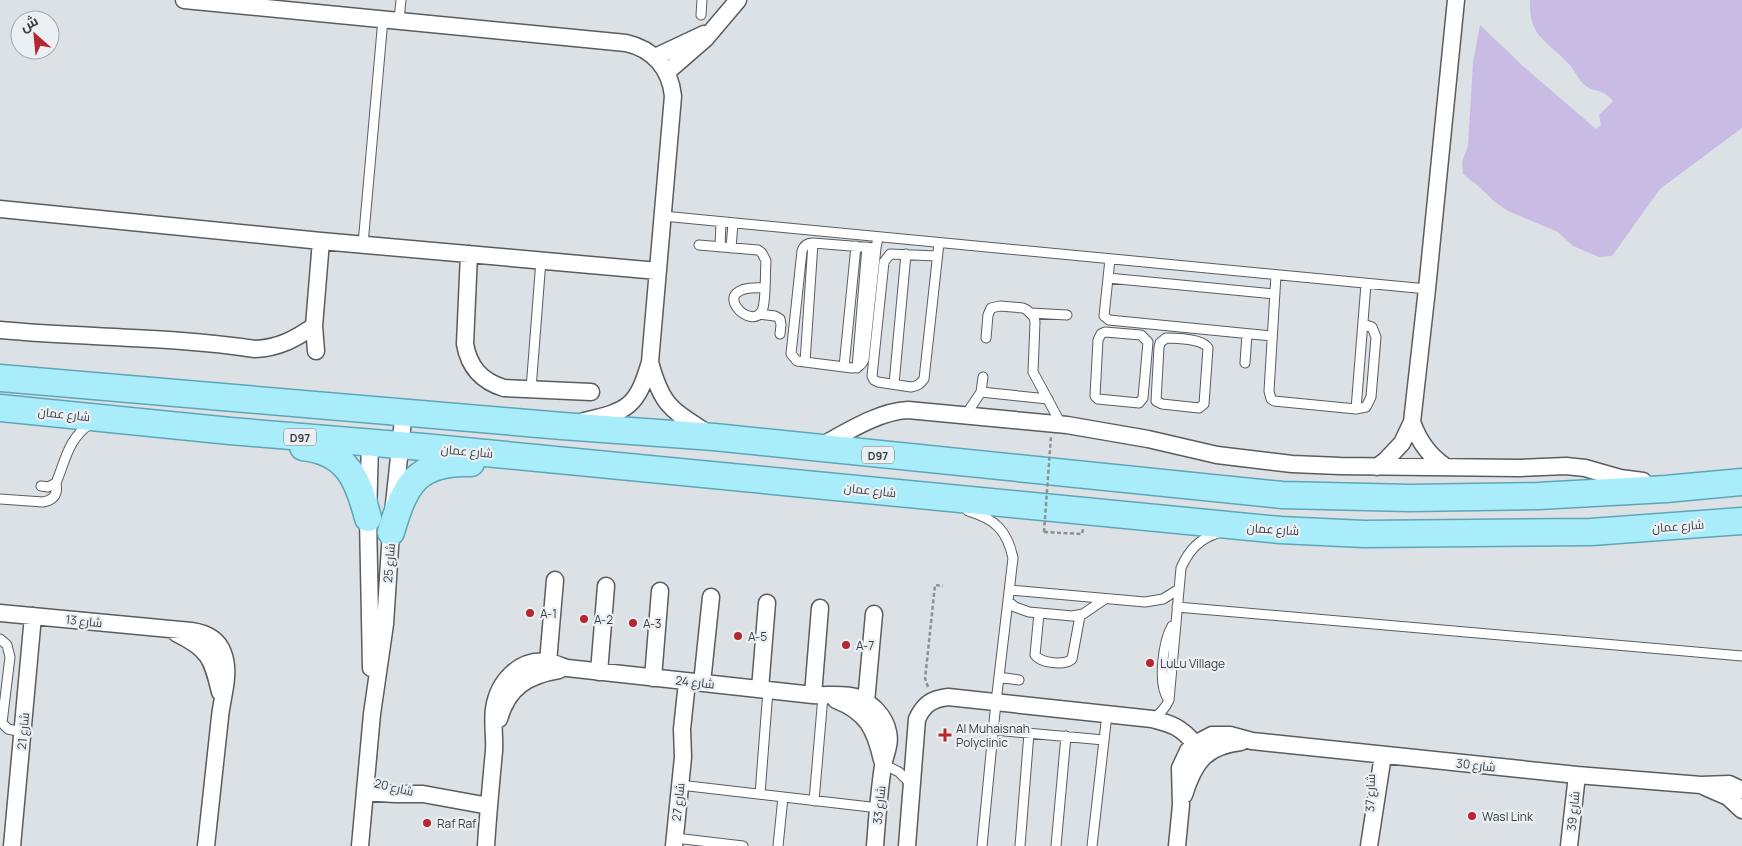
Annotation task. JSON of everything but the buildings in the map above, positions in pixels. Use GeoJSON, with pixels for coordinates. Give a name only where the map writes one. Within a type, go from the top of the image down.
{"type":"FeatureCollection","features":[{"type":"Feature","properties":{"kind":"main road","name":"شارع عمان"},"geometry":{"type":"LineString","coordinates":[[5,376],[402,428],[556,460],[1238,526],[1364,534],[1582,532],[1742,521]]}},
{"type":"Feature","properties":{"kind":"main road","name":"شارع عمان"},"geometry":{"type":"LineString","coordinates":[[0,408],[370,443]]}},
{"type":"Feature","properties":{"kind":"main road","name":"شارع عمان"},"geometry":{"type":"LineString","coordinates":[[402,428],[562,426],[714,437],[1282,495],[1410,498],[1538,496],[1666,489],[1742,482]]}},
{"type":"Feature","properties":{"kind":"main road"},"geometry":{"type":"LineString","coordinates":[[370,443],[386,430],[402,428],[899,474],[974,475],[1040,471]]}},
{"type":"Feature","properties":{"kind":"main road"},"geometry":{"type":"LineString","coordinates":[[230,431],[262,443],[318,449],[337,459],[346,466],[357,481],[368,518]]}},
{"type":"Feature","properties":{"kind":"main road"},"geometry":{"type":"LineString","coordinates":[[391,532],[400,502],[406,491],[414,481],[433,468],[453,462],[523,464],[556,460]]}},
{"type":"Feature","properties":{"kind":"street"},"geometry":{"type":"LineString","coordinates":[[184,0],[626,42],[642,48],[655,57],[667,72],[673,96],[650,362],[641,390],[629,405],[612,415],[562,426]]}},
{"type":"Feature","properties":{"kind":"street"},"geometry":{"type":"LineString","coordinates":[[667,72],[696,48],[738,0]]}},
{"type":"Feature","properties":{"kind":"street"},"geometry":{"type":"LineString","coordinates":[[1377,467],[1399,448],[1412,422],[1428,290],[1456,0]]}},
{"type":"Feature","properties":{"kind":"street"},"geometry":{"type":"LineString","coordinates":[[655,57],[713,30]]}},
{"type":"Feature","properties":{"kind":"street"},"geometry":{"type":"LineString","coordinates":[[0,209],[321,241],[658,271]]}},
{"type":"Feature","properties":{"kind":"street"},"geometry":{"type":"LineString","coordinates":[[316,351],[314,326],[321,241]]}},
{"type":"Feature","properties":{"kind":"street"},"geometry":{"type":"LineString","coordinates":[[469,254],[465,344],[471,364],[480,376],[494,385],[504,388],[591,392]]}},
{"type":"Feature","properties":{"kind":"street"},"geometry":{"type":"LineString","coordinates":[[0,330],[52,335],[158,338],[269,348],[290,342],[314,326]]}},
{"type":"Feature","properties":{"kind":"street"},"geometry":{"type":"LineString","coordinates":[[650,362],[658,389],[668,405],[682,417],[714,437]]}},
{"type":"Feature","properties":{"kind":"street"},"geometry":{"type":"LineString","coordinates":[[816,448],[879,417],[898,410],[908,410],[965,416],[1056,430],[1148,439],[1217,455],[1254,460],[1316,466],[1575,467],[1645,482],[1666,489]]}},
{"type":"Feature","properties":{"kind":"street"},"geometry":{"type":"LineString","coordinates":[[1412,422],[1425,448],[1436,461],[1446,467]]}},
{"type":"Feature","properties":{"kind":"street","name":"شارع 25"},"geometry":{"type":"LineString","coordinates":[[360,846],[372,714],[385,624],[391,532],[402,428]]}},
{"type":"Feature","properties":{"kind":"street","name":"شارع 25"},"geometry":{"type":"LineString","coordinates":[[370,443],[368,518],[372,714]]}},
{"type":"Feature","properties":{"kind":"street"},"geometry":{"type":"LineString","coordinates":[[548,662],[555,580]]}},
{"type":"Feature","properties":{"kind":"street"},"geometry":{"type":"LineString","coordinates":[[599,672],[606,586]]}},
{"type":"Feature","properties":{"kind":"street"},"geometry":{"type":"LineString","coordinates":[[653,678],[660,591]]}},
{"type":"Feature","properties":{"kind":"street","name":"شارع 27"},"geometry":{"type":"LineString","coordinates":[[674,842],[682,757],[682,729],[696,682],[711,597]]}},
{"type":"Feature","properties":{"kind":"street"},"geometry":{"type":"LineString","coordinates":[[764,690],[767,603]]}},
{"type":"Feature","properties":{"kind":"street"},"geometry":{"type":"LineString","coordinates":[[820,608],[818,696],[843,696],[859,698],[866,702],[874,614]]}},
{"type":"Feature","properties":{"kind":"street","name":"شارع 13"},"geometry":{"type":"LineString","coordinates":[[0,613],[168,630],[197,644],[210,658],[214,666],[222,702],[206,846]]}},
{"type":"Feature","properties":{"kind":"street","name":"شارع 21"},"geometry":{"type":"LineString","coordinates":[[12,846],[33,616]]}},
{"type":"Feature","properties":{"kind":"street","name":"شارع 24"},"geometry":{"type":"LineString","coordinates":[[486,846],[495,736],[494,712],[496,695],[505,680],[518,668],[535,663],[548,662],[567,668],[818,696]]}},
{"type":"Feature","properties":{"kind":"street","name":"شارع 24"},"geometry":{"type":"LineString","coordinates":[[495,736],[501,712],[506,700],[514,690],[524,681],[535,675],[567,668]]}},
{"type":"Feature","properties":{"kind":"street","name":"شارع 33"},"geometry":{"type":"LineString","coordinates":[[818,696],[850,706],[861,713],[870,723],[876,735],[883,764]]}},
{"type":"Feature","properties":{"kind":"street"},"geometry":{"type":"LineString","coordinates":[[906,846],[917,719],[921,710],[928,703],[937,698],[948,697],[1152,719],[1172,724],[1182,730],[1195,744],[1188,751],[1180,768],[1181,805],[1177,846]]}},
{"type":"Feature","properties":{"kind":"street","name":"شارع 33"},"geometry":{"type":"LineString","coordinates":[[866,702],[883,718],[888,732],[888,748],[883,764],[875,846]]}},
{"type":"Feature","properties":{"kind":"street","name":"شارع 30"},"geometry":{"type":"LineString","coordinates":[[1195,744],[1221,734],[1252,741],[1577,775],[1701,785],[1730,784],[1742,790]]}},
{"type":"Feature","properties":{"kind":"street","name":"شارع 30"},"geometry":{"type":"LineString","coordinates":[[1181,805],[1193,770],[1208,752],[1218,746],[1230,743],[1252,741]]}},
{"type":"Feature","properties":{"kind":"street","name":"شارع 37"},"geometry":{"type":"LineString","coordinates":[[1370,839],[1369,805],[1377,754]]}},
{"type":"Feature","properties":{"kind":"street","name":"شارع 39"},"geometry":{"type":"LineString","coordinates":[[1569,846],[1577,775]]}},
{"type":"Feature","properties":{"kind":"street","name":"شارع 30"},"geometry":{"type":"LineString","coordinates":[[1701,785],[1728,797],[1742,810]]}},
{"type":"Feature","properties":{"kind":"street","name":"شارع 20"},"geometry":{"type":"LineString","coordinates":[[365,786],[395,794],[429,795],[490,801]]}},
{"type":"Feature","properties":{"kind":"lane"},"geometry":{"type":"LineString","coordinates":[[363,244],[391,20],[401,0]]}},
{"type":"Feature","properties":{"kind":"lane"},"geometry":{"type":"LineString","coordinates":[[701,15],[702,0]]}},
{"type":"Feature","properties":{"kind":"lane"},"geometry":{"type":"LineString","coordinates":[[663,216],[1428,290]]}},
{"type":"Feature","properties":{"kind":"lane"},"geometry":{"type":"LineString","coordinates":[[720,247],[721,222]]}},
{"type":"Feature","properties":{"kind":"lane"},"geometry":{"type":"LineString","coordinates":[[731,248],[733,223]]}},
{"type":"Feature","properties":{"kind":"lane"},"geometry":{"type":"LineString","coordinates":[[876,248],[808,243],[802,251],[791,354],[797,360],[857,368],[862,364],[878,237]]}},
{"type":"Feature","properties":{"kind":"lane"},"geometry":{"type":"LineString","coordinates":[[805,362],[813,243]]}},
{"type":"Feature","properties":{"kind":"lane"},"geometry":{"type":"LineString","coordinates":[[937,256],[890,254],[884,262],[872,376],[878,382],[916,386],[924,379],[939,243]]}},
{"type":"Feature","properties":{"kind":"lane"},"geometry":{"type":"LineString","coordinates":[[699,245],[758,250],[762,252],[766,261],[763,309],[759,314]]}},
{"type":"Feature","properties":{"kind":"lane"},"geometry":{"type":"LineString","coordinates":[[844,367],[856,246]]}},
{"type":"Feature","properties":{"kind":"lane"},"geometry":{"type":"LineString","coordinates":[[857,368],[866,247]]}},
{"type":"Feature","properties":{"kind":"lane"},"geometry":{"type":"LineString","coordinates":[[894,384],[906,254]]}},
{"type":"Feature","properties":{"kind":"lane"},"geometry":{"type":"LineString","coordinates":[[1110,259],[1104,316],[1110,320],[1272,336]]}},
{"type":"Feature","properties":{"kind":"lane"},"geometry":{"type":"LineString","coordinates":[[531,389],[541,260]]}},
{"type":"Feature","properties":{"kind":"lane"},"geometry":{"type":"LineString","coordinates":[[1276,275],[1269,392],[1271,399],[1278,402],[1356,409],[1366,407],[1370,402],[1372,389],[1376,337],[1372,328],[1363,324]]}},
{"type":"Feature","properties":{"kind":"lane"},"geometry":{"type":"LineString","coordinates":[[1108,278],[1275,294]]}},
{"type":"Feature","properties":{"kind":"lane"},"geometry":{"type":"LineString","coordinates":[[1356,409],[1366,284]]}},
{"type":"Feature","properties":{"kind":"lane"},"geometry":{"type":"LineString","coordinates":[[764,288],[749,287],[742,289],[736,294],[734,301],[736,308],[741,314],[775,316],[780,319],[780,334]]}},
{"type":"Feature","properties":{"kind":"lane"},"geometry":{"type":"LineString","coordinates":[[986,338],[988,315],[992,308],[1000,306],[1023,308],[1031,313],[1066,315]]}},
{"type":"Feature","properties":{"kind":"lane"},"geometry":{"type":"LineString","coordinates":[[1031,313],[1035,322],[1033,372],[1048,399],[1056,430]]}},
{"type":"Feature","properties":{"kind":"lane"},"geometry":{"type":"LineString","coordinates":[[1208,348],[1201,342],[1166,338],[1160,343],[1157,403],[1199,408],[1204,404],[1210,330]]}},
{"type":"Feature","properties":{"kind":"lane"},"geometry":{"type":"LineString","coordinates":[[1108,332],[1144,337],[1148,342],[1147,356],[1144,398],[1142,401],[1135,404],[1096,398],[1094,393],[1098,340],[1101,334],[1108,332]]}},
{"type":"Feature","properties":{"kind":"lane"},"geometry":{"type":"LineString","coordinates":[[1245,363],[1247,334]]}},
{"type":"Feature","properties":{"kind":"lane"},"geometry":{"type":"LineString","coordinates":[[1147,356],[1158,357]]}},
{"type":"Feature","properties":{"kind":"lane"},"geometry":{"type":"LineString","coordinates":[[965,416],[981,392],[982,378]]}},
{"type":"Feature","properties":{"kind":"lane"},"geometry":{"type":"LineString","coordinates":[[981,392],[1048,399]]}},
{"type":"Feature","properties":{"kind":"lane"},"geometry":{"type":"LineString","coordinates":[[0,499],[50,501],[55,496],[57,490],[56,483],[70,445],[76,436],[93,422],[103,418]]}},
{"type":"Feature","properties":{"kind":"lane"},"geometry":{"type":"LineString","coordinates":[[41,486],[48,487],[56,483]]}},
{"type":"Feature","properties":{"kind":"lane"},"geometry":{"type":"LineString","coordinates":[[918,494],[982,515],[994,522],[1004,532],[1010,544],[1013,558],[982,846]]}},
{"type":"Feature","properties":{"kind":"lane"},"geometry":{"type":"LineString","coordinates":[[1152,719],[1159,715],[1169,700],[1181,568],[1186,556],[1204,538],[1238,526]]}},
{"type":"Feature","properties":{"kind":"lane"},"geometry":{"type":"LineString","coordinates":[[1010,590],[1154,602],[1179,589]]}},
{"type":"Feature","properties":{"kind":"lane"},"geometry":{"type":"LineString","coordinates":[[1009,602],[1022,610],[1080,616],[1105,599]]}},
{"type":"Feature","properties":{"kind":"lane"},"geometry":{"type":"LineString","coordinates":[[1177,607],[1742,656]]}},
{"type":"Feature","properties":{"kind":"lane"},"geometry":{"type":"LineString","coordinates":[[1039,613],[1035,655],[1041,660],[1066,663],[1072,659],[1080,616]]}},
{"type":"Feature","properties":{"kind":"lane"},"geometry":{"type":"LineString","coordinates":[[0,639],[7,645],[10,657],[2,722],[8,729],[22,732]]}},
{"type":"Feature","properties":{"kind":"lane"},"geometry":{"type":"LineString","coordinates":[[999,677],[1019,680]]}},
{"type":"Feature","properties":{"kind":"lane"},"geometry":{"type":"LineString","coordinates":[[760,794],[764,690]]}},
{"type":"Feature","properties":{"kind":"lane"},"geometry":{"type":"LineString","coordinates":[[814,801],[818,696]]}},
{"type":"Feature","properties":{"kind":"lane"},"geometry":{"type":"LineString","coordinates":[[1092,846],[1107,714]]}},
{"type":"Feature","properties":{"kind":"lane"},"geometry":{"type":"LineString","coordinates":[[994,730],[1104,740]]}},
{"type":"Feature","properties":{"kind":"lane"},"geometry":{"type":"LineString","coordinates":[[1020,846],[1030,733]]}},
{"type":"Feature","properties":{"kind":"lane"},"geometry":{"type":"LineString","coordinates":[[1056,846],[1066,736]]}},
{"type":"Feature","properties":{"kind":"lane"},"geometry":{"type":"LineString","coordinates":[[883,764],[899,772],[912,784]]}},
{"type":"Feature","properties":{"kind":"lane"},"geometry":{"type":"LineString","coordinates":[[680,785],[879,808]]}},
{"type":"Feature","properties":{"kind":"lane"},"geometry":{"type":"LineString","coordinates":[[778,846],[783,797]]}},
{"type":"Feature","properties":{"kind":"lane"},"geometry":{"type":"LineString","coordinates":[[674,842],[743,846]]}},
{"type":"Feature","properties":{"kind":"path"},"geometry":{"type":"LineString","coordinates":[[1056,430],[1044,532],[1082,534]]}},
{"type":"Feature","properties":{"kind":"path"},"geometry":{"type":"LineString","coordinates":[[937,698],[927,686],[925,678],[936,585],[943,586]]}},
{"type":"Feature","properties":{"kind":"shaded area"},"geometry":{"type":"Polygon","coordinates":[[[1530,0],[1742,0],[1742,128],[1660,189],[1612,256],[1599,257],[1573,246],[1558,232],[1508,211],[1463,174],[1462,162],[1468,146],[1473,62],[1480,25],[1524,67],[1596,129],[1601,125],[1599,115],[1613,101],[1606,94],[1584,84],[1569,64],[1541,37],[1532,22],[1530,0]]]}},
{"type":"Feature","properties":{"kind":"place","name":"A-1"},"geometry":{"type":"Point","coordinates":[530,613]}},
{"type":"Feature","properties":{"kind":"place","name":"A-2"},"geometry":{"type":"Point","coordinates":[584,619]}},
{"type":"Feature","properties":{"kind":"place","name":"A-3"},"geometry":{"type":"Point","coordinates":[633,623]}},
{"type":"Feature","properties":{"kind":"place","name":"A-5"},"geometry":{"type":"Point","coordinates":[738,636]}},
{"type":"Feature","properties":{"kind":"place","name":"A-7"},"geometry":{"type":"Point","coordinates":[846,645]}},
{"type":"Feature","properties":{"kind":"place","name":"LuLu Village"},"geometry":{"type":"Point","coordinates":[1150,663]}},
{"type":"Feature","properties":{"kind":"place","name":"Al Muhaisnah Polyclinic"},"geometry":{"type":"Point","coordinates":[945,735]}},
{"type":"Feature","properties":{"kind":"place","name":"Wasl Link"},"geometry":{"type":"Point","coordinates":[1472,816]}},
{"type":"Feature","properties":{"kind":"place","name":"Raf Raf"},"geometry":{"type":"Point","coordinates":[427,823]}}]}
